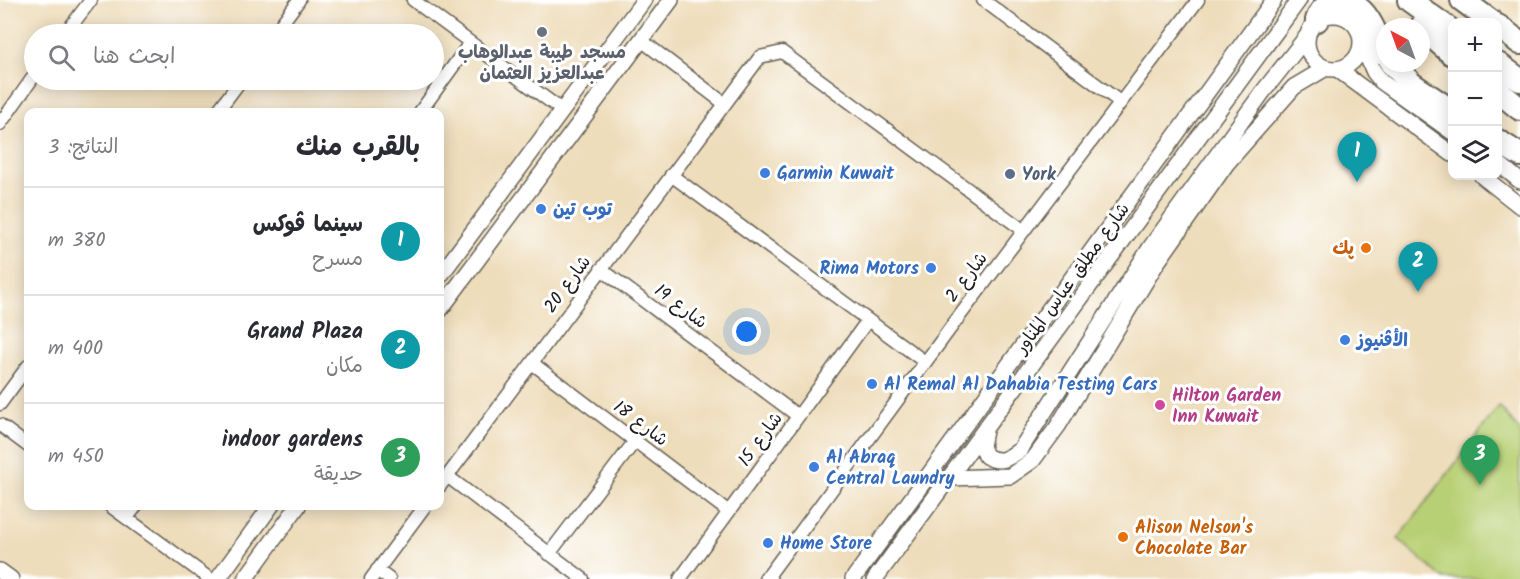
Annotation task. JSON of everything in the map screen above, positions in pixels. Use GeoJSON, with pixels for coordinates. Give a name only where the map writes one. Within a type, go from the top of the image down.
{"type":"FeatureCollection","features":[{"type":"Feature","properties":{"kind":"highway"},"geometry":{"type":"LineString","coordinates":[[1394,0],[1412,18]]}},
{"type":"Feature","properties":{"kind":"highway"},"geometry":{"type":"LineString","coordinates":[[1409,0],[1448,28]]}},
{"type":"Feature","properties":{"kind":"highway"},"geometry":{"type":"LineString","coordinates":[[1462,0],[1507,32]]}},
{"type":"Feature","properties":{"kind":"highway"},"geometry":{"type":"LineString","coordinates":[[1312,28],[1321,12],[1331,3],[1351,4],[1369,19],[1376,34]]}},
{"type":"Feature","properties":{"kind":"highway"},"geometry":{"type":"LineString","coordinates":[[1430,35],[1448,51]]}},
{"type":"Feature","properties":{"kind":"highway"},"geometry":{"type":"LineString","coordinates":[[1502,67],[1520,80]]}},
{"type":"Feature","properties":{"kind":"highway"},"geometry":{"type":"LineString","coordinates":[[1400,72],[1412,84],[1448,108]]}},
{"type":"Feature","properties":{"kind":"highway"},"geometry":{"type":"LineString","coordinates":[[1502,144],[1520,155]]}},
{"type":"Feature","properties":{"kind":"street"},"geometry":{"type":"LineString","coordinates":[[73,24],[91,0]]}},
{"type":"Feature","properties":{"kind":"street"},"geometry":{"type":"LineString","coordinates":[[281,24],[299,0]]}},
{"type":"Feature","properties":{"kind":"street"},"geometry":{"type":"LineString","coordinates":[[413,0],[563,111]]}},
{"type":"Feature","properties":{"kind":"street"},"geometry":{"type":"LineString","coordinates":[[444,271],[644,0]]}},
{"type":"Feature","properties":{"kind":"street"},"geometry":{"type":"LineString","coordinates":[[444,305],[671,0]]}},
{"type":"Feature","properties":{"kind":"street"},"geometry":{"type":"LineString","coordinates":[[983,0],[1120,102]]}},
{"type":"Feature","properties":{"kind":"street","name":"شارع 2"},"geometry":{"type":"LineString","coordinates":[[767,579],[1023,230],[1198,0]]}},
{"type":"Feature","properties":{"kind":"street","name":"شارع مطلق عباس المناور"},"geometry":{"type":"LineString","coordinates":[[853,579],[1274,0]]}},
{"type":"Feature","properties":{"kind":"street","name":"شارع مطلق عباس المناور"},"geometry":{"type":"LineString","coordinates":[[875,579],[1299,0]]}},
{"type":"Feature","properties":{"kind":"street"},"geometry":{"type":"LineString","coordinates":[[986,426],[982,446],[986,456],[996,462],[1006,460],[1020,450],[1255,102],[1295,48],[1312,28],[1328,15],[1347,17],[1356,25],[1369,64],[1382,82],[1448,129]]}},
{"type":"Feature","properties":{"kind":"street"},"geometry":{"type":"LineString","coordinates":[[1312,28],[1310,56],[1331,68],[1448,154]]}},
{"type":"Feature","properties":{"kind":"street"},"geometry":{"type":"LineString","coordinates":[[641,40],[725,104]]}},
{"type":"Feature","properties":{"kind":"street"},"geometry":{"type":"LineString","coordinates":[[444,79],[470,43]]}},
{"type":"Feature","properties":{"kind":"street"},"geometry":{"type":"LineString","coordinates":[[950,478],[1010,476],[1033,460],[1058,426],[1153,256],[1227,163],[1294,87],[1331,68],[1352,62],[1358,54],[1361,43]]}},
{"type":"Feature","properties":{"kind":"street","name":"شارع 20"},"geometry":{"type":"LineString","coordinates":[[444,480],[760,57],[782,52],[1023,230]]}},
{"type":"Feature","properties":{"kind":"street"},"geometry":{"type":"LineString","coordinates":[[0,124],[24,90]]}},
{"type":"Feature","properties":{"kind":"street"},"geometry":{"type":"LineString","coordinates":[[220,108],[234,90]]}},
{"type":"Feature","properties":{"kind":"street"},"geometry":{"type":"LineString","coordinates":[[423,108],[436,90]]}},
{"type":"Feature","properties":{"kind":"street"},"geometry":{"type":"LineString","coordinates":[[1502,167],[1520,181]]}},
{"type":"Feature","properties":{"kind":"street"},"geometry":{"type":"LineString","coordinates":[[671,175],[925,362]]}},
{"type":"Feature","properties":{"kind":"street"},"geometry":{"type":"LineString","coordinates":[[1487,180],[1520,206]]}},
{"type":"Feature","properties":{"kind":"street","name":"شارع 19"},"geometry":{"type":"LineString","coordinates":[[601,269],[798,416]]}},
{"type":"Feature","properties":{"kind":"street","name":"شارع 15"},"geometry":{"type":"LineString","coordinates":[[680,579],[868,320]]}},
{"type":"Feature","properties":{"kind":"street","name":"شارع 18"},"geometry":{"type":"LineString","coordinates":[[532,363],[729,512]]}},
{"type":"Feature","properties":{"kind":"street"},"geometry":{"type":"LineString","coordinates":[[0,404],[24,371]]}},
{"type":"Feature","properties":{"kind":"street"},"geometry":{"type":"LineString","coordinates":[[1044,417],[1058,426]]}},
{"type":"Feature","properties":{"kind":"street"},"geometry":{"type":"LineString","coordinates":[[0,425],[24,443]]}},
{"type":"Feature","properties":{"kind":"street"},"geometry":{"type":"LineString","coordinates":[[549,554],[635,441]]}},
{"type":"Feature","properties":{"kind":"street"},"geometry":{"type":"LineString","coordinates":[[444,482],[582,579]]}},
{"type":"Feature","properties":{"kind":"street"},"geometry":{"type":"LineString","coordinates":[[116,510],[210,579]]}},
{"type":"Feature","properties":{"kind":"street"},"geometry":{"type":"LineString","coordinates":[[127,518],[133,510]]}},
{"type":"Feature","properties":{"kind":"street"},"geometry":{"type":"LineString","coordinates":[[218,579],[268,510]]}},
{"type":"Feature","properties":{"kind":"street"},"geometry":{"type":"LineString","coordinates":[[245,579],[295,510]]}},
{"type":"Feature","properties":{"kind":"street"},"geometry":{"type":"LineString","coordinates":[[389,579],[374,575],[422,510]]}},
{"type":"Feature","properties":{"kind":"street"},"geometry":{"type":"LineString","coordinates":[[841,579],[875,549]]}},
{"type":"Feature","properties":{"kind":"street"},"geometry":{"type":"LineString","coordinates":[[0,571],[11,579]]}},
{"type":"Feature","properties":{"kind":"green space"},"geometry":{"type":"Polygon","coordinates":[[[1499,406],[1520,431],[1520,579],[1444,579],[1398,539],[1499,406]]]}},
{"type":"Feature","properties":{"kind":"place","name":"مسجد طيبة عبدالوهاب عبدالعزيز العثمان"},"geometry":{"type":"Point","coordinates":[542,32]}},
{"type":"Feature","properties":{"kind":"place","name":"Garmin Kuwait"},"geometry":{"type":"Point","coordinates":[765,173]}},
{"type":"Feature","properties":{"kind":"place","name":"York"},"geometry":{"type":"Point","coordinates":[1010,174]}},
{"type":"Feature","properties":{"kind":"place","name":"سينما ڤوكس"},"geometry":{"type":"Point","coordinates":[1357,182]}},
{"type":"Feature","properties":{"kind":"place","name":"توب تين"},"geometry":{"type":"Point","coordinates":[541,209]}},
{"type":"Feature","properties":{"kind":"place","name":"پك"},"geometry":{"type":"Point","coordinates":[1366,248]}},
{"type":"Feature","properties":{"kind":"place","name":"Rima Motors"},"geometry":{"type":"Point","coordinates":[931,268]}},
{"type":"Feature","properties":{"kind":"place","name":"Grand Plaza"},"geometry":{"type":"Point","coordinates":[1418,292]}},
{"type":"Feature","properties":{"kind":"place","name":"الأڤنيوز"},"geometry":{"type":"Point","coordinates":[1345,340]}},
{"type":"Feature","properties":{"kind":"place","name":"Al Remal Al Dahabia Testing Cars"},"geometry":{"type":"Point","coordinates":[872,384]}},
{"type":"Feature","properties":{"kind":"place","name":"Hilton Garden Inn Kuwait"},"geometry":{"type":"Point","coordinates":[1160,405]}},
{"type":"Feature","properties":{"kind":"place","name":"Al Abraq Central Laundry"},"geometry":{"type":"Point","coordinates":[814,467]}},
{"type":"Feature","properties":{"kind":"place","name":"indoor gardens"},"geometry":{"type":"Point","coordinates":[1480,485]}},
{"type":"Feature","properties":{"kind":"place","name":"Alison Nelson's Chocolate Bar"},"geometry":{"type":"Point","coordinates":[1123,537]}},
{"type":"Feature","properties":{"kind":"place","name":"Home Store"},"geometry":{"type":"Point","coordinates":[768,543]}}]}
